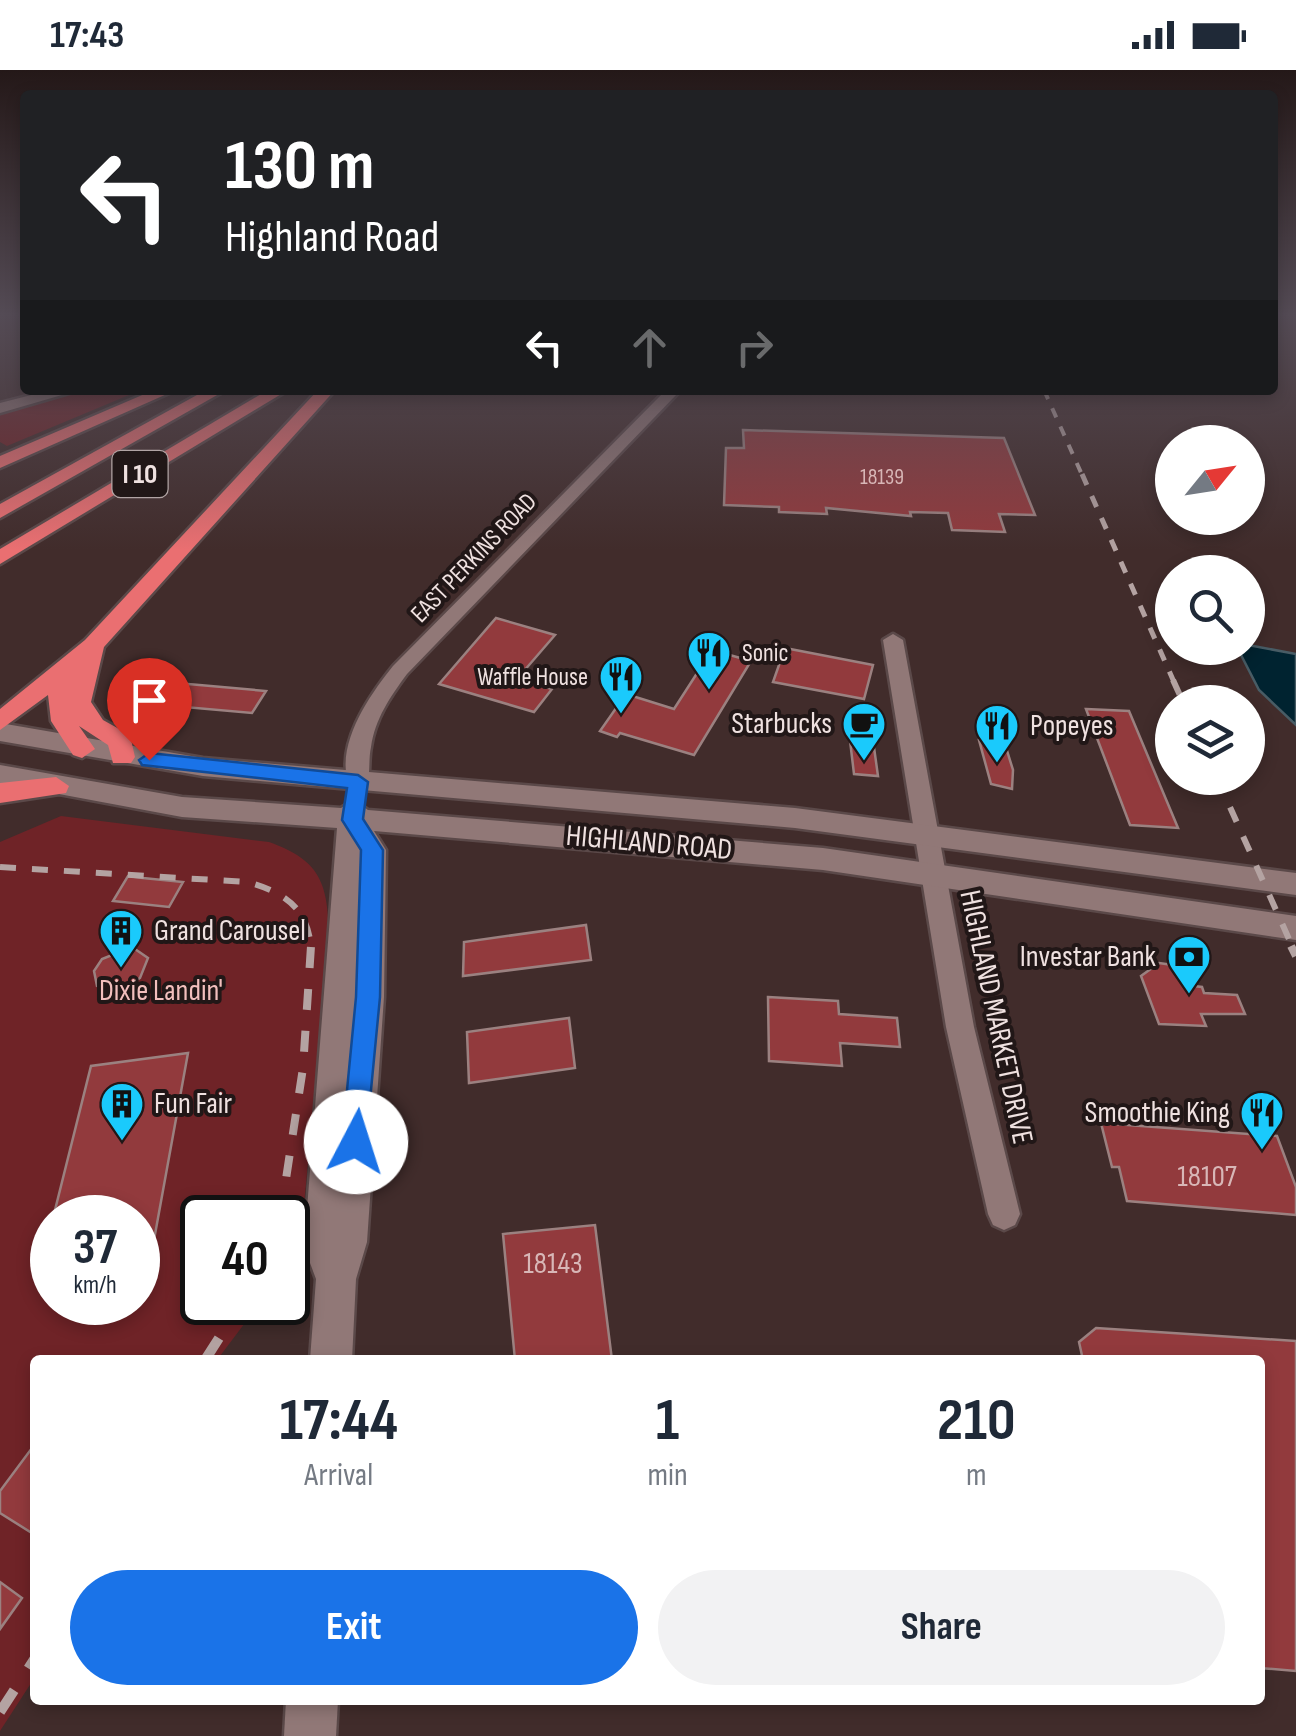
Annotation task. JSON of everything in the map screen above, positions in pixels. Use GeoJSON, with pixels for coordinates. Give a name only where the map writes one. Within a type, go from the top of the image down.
{"type":"FeatureCollection","features":[{"type":"Feature","properties":{"kind":"highway"},"geometry":{"type":"LineString","coordinates":[[0,462],[156,395]]}},
{"type":"Feature","properties":{"kind":"highway","name":"I 10"},"geometry":{"type":"LineString","coordinates":[[0,512],[209,395]]}},
{"type":"Feature","properties":{"kind":"highway","name":"I 10"},"geometry":{"type":"LineString","coordinates":[[0,558],[272,395]]}},
{"type":"Feature","properties":{"kind":"highway"},"geometry":{"type":"LineString","coordinates":[[0,722],[93,645],[322,395]]}},
{"type":"Feature","properties":{"kind":"highway"},"geometry":{"type":"LineString","coordinates":[[93,645],[94,654],[79,686],[79,703],[93,728],[121,742],[122,756]]}},
{"type":"Feature","properties":{"kind":"highway"},"geometry":{"type":"LineString","coordinates":[[70,664],[58,689],[58,712],[82,749]]}},
{"type":"Feature","properties":{"kind":"highway"},"geometry":{"type":"LineString","coordinates":[[0,793],[56,786]]}},
{"type":"Feature","properties":{"kind":"main road"},"geometry":{"type":"LineString","coordinates":[[0,408],[51,395]]}},
{"type":"Feature","properties":{"kind":"main road","name":"HIGHLAND ROAD"},"geometry":{"type":"LineString","coordinates":[[0,732],[122,756],[358,782],[671,806],[926,833],[1296,884]]}},
{"type":"Feature","properties":{"kind":"main road","name":"HIGHLAND ROAD"},"geometry":{"type":"LineString","coordinates":[[0,774],[182,808],[719,848],[932,874],[1296,928]]}},
{"type":"Feature","properties":{"kind":"main road"},"geometry":{"type":"LineString","coordinates":[[331,1355],[336,1278],[324,1247],[352,820],[358,782]]}},
{"type":"Feature","properties":{"kind":"main road"},"geometry":{"type":"LineString","coordinates":[[310,1736],[312,1705]]}},
{"type":"Feature","properties":{"kind":"street","name":"EAST PERKINS ROAD"},"geometry":{"type":"LineString","coordinates":[[358,782],[360,738],[368,716],[400,670],[668,395]]}},
{"type":"Feature","properties":{"kind":"street","name":"HIGHLAND MARKET DRIVE"},"geometry":{"type":"LineString","coordinates":[[893,640],[960,1027],[1004,1214]]}},
{"type":"Feature","properties":{"kind":"green space"},"geometry":{"type":"Polygon","coordinates":[[[62,395],[129,395],[7,446],[0,442],[0,411],[62,395]]]}},
{"type":"Feature","properties":{"kind":"green space","name":"Dixie Landin'"},"geometry":{"type":"Polygon","coordinates":[[[61,816],[269,842],[287,849],[311,867],[327,904],[329,939],[305,1195],[180,1195],[180,1325],[243,1325],[221,1355],[30,1355],[30,1685],[0,1731],[0,842],[61,816]]]}},
{"type":"Feature","properties":{"kind":"water"},"geometry":{"type":"Polygon","coordinates":[[[1265,648],[1296,654],[1296,725],[1265,696],[1265,685],[1256,685],[1246,665],[1265,665],[1265,648]]]}},
{"type":"Feature","properties":{"kind":"building"},"geometry":{"type":"Polygon","coordinates":[[[743,430],[1004,438],[1035,515],[999,514],[1005,532],[952,530],[948,513],[910,512],[911,516],[826,508],[827,514],[724,505],[726,448],[744,448],[743,430]]]}},
{"type":"Feature","properties":{"kind":"building"},"geometry":{"type":"Polygon","coordinates":[[[496,618],[555,635],[517,679],[552,689],[534,712],[439,684],[496,618]]]}},
{"type":"Feature","properties":{"kind":"building"},"geometry":{"type":"Polygon","coordinates":[[[785,648],[873,665],[864,699],[773,682],[785,648]]]}},
{"type":"Feature","properties":{"kind":"building"},"geometry":{"type":"Polygon","coordinates":[[[712,650],[751,661],[694,755],[620,733],[617,737],[600,731],[626,694],[674,709],[712,650]]]}},
{"type":"Feature","properties":{"kind":"building"},"geometry":{"type":"Polygon","coordinates":[[[188,684],[266,691],[252,713],[173,706],[188,684]]]}},
{"type":"Feature","properties":{"kind":"building"},"geometry":{"type":"Polygon","coordinates":[[[1086,709],[1129,711],[1155,773],[1155,795],[1164,795],[1178,828],[1130,825],[1086,709]]]}},
{"type":"Feature","properties":{"kind":"building","name":"Starbucks"},"geometry":{"type":"Polygon","coordinates":[[[849,732],[872,733],[878,776],[854,774],[849,732]]]}},
{"type":"Feature","properties":{"kind":"building","name":"Popeyes"},"geometry":{"type":"Polygon","coordinates":[[[979,740],[1004,741],[1013,770],[1012,789],[991,784],[979,740]]]}},
{"type":"Feature","properties":{"kind":"building"},"geometry":{"type":"Polygon","coordinates":[[[128,876],[183,882],[169,907],[113,901],[128,876]]]}},
{"type":"Feature","properties":{"kind":"building"},"geometry":{"type":"Polygon","coordinates":[[[586,925],[591,960],[463,976],[464,942],[586,925]]]}},
{"type":"Feature","properties":{"kind":"building","name":"Grand Carousel"},"geometry":{"type":"Polygon","coordinates":[[[132,947],[148,958],[140,978],[121,990],[97,986],[94,971],[102,959],[132,947]]]}},
{"type":"Feature","properties":{"kind":"building","name":"Investar Bank"},"geometry":{"type":"Polygon","coordinates":[[[1159,963],[1186,967],[1194,986],[1202,987],[1204,993],[1237,995],[1245,1014],[1201,1014],[1206,1026],[1159,1024],[1141,976],[1159,963]]]}},
{"type":"Feature","properties":{"kind":"building"},"geometry":{"type":"Polygon","coordinates":[[[768,997],[838,1001],[839,1014],[897,1018],[900,1047],[840,1043],[842,1066],[769,1061],[768,997]]]}},
{"type":"Feature","properties":{"kind":"building"},"geometry":{"type":"Polygon","coordinates":[[[569,1018],[575,1068],[469,1083],[467,1032],[569,1018]]]}},
{"type":"Feature","properties":{"kind":"building","name":"Fun Fair"},"geometry":{"type":"Polygon","coordinates":[[[188,1053],[160,1207],[160,1195],[59,1195],[91,1066],[188,1053]]]}},
{"type":"Feature","properties":{"kind":"building"},"geometry":{"type":"Polygon","coordinates":[[[1101,1123],[1277,1136],[1296,1187],[1296,1215],[1127,1201],[1119,1167],[1112,1167],[1101,1123]]]}},
{"type":"Feature","properties":{"kind":"building"},"geometry":{"type":"Polygon","coordinates":[[[595,1225],[611,1355],[515,1355],[503,1234],[595,1225]]]}},
{"type":"Feature","properties":{"kind":"building"},"geometry":{"type":"Polygon","coordinates":[[[1096,1328],[1296,1341],[1296,1671],[1265,1668],[1265,1355],[1082,1355],[1079,1342],[1096,1328]]]}},
{"type":"Feature","properties":{"kind":"building"},"geometry":{"type":"Polygon","coordinates":[[[30,1451],[30,1532],[0,1513],[0,1491],[30,1451]]]}},
{"type":"Feature","properties":{"kind":"building"},"geometry":{"type":"Polygon","coordinates":[[[0,1582],[22,1598],[0,1629],[0,1582]]]}},
{"type":"Feature","properties":{"kind":"railway"},"geometry":{"type":"LineString","coordinates":[[1046,395],[1083,477]]}},
{"type":"Feature","properties":{"kind":"railway"},"geometry":{"type":"LineString","coordinates":[[1082,474],[1174,682]]}},
{"type":"Feature","properties":{"kind":"railway"},"geometry":{"type":"LineString","coordinates":[[1173,680],[1175,685]]}},
{"type":"Feature","properties":{"kind":"railway"},"geometry":{"type":"LineString","coordinates":[[1225,795],[1293,948]]}},
{"type":"Feature","properties":{"kind":"railway"},"geometry":{"type":"LineString","coordinates":[[0,867],[247,882],[292,904],[305,922],[311,947]]}},
{"type":"Feature","properties":{"kind":"railway"},"geometry":{"type":"LineString","coordinates":[[1291,946],[1296,956]]}},
{"type":"Feature","properties":{"kind":"railway"},"geometry":{"type":"LineString","coordinates":[[284,1195],[303,1068],[311,947]]}},
{"type":"Feature","properties":{"kind":"railway"},"geometry":{"type":"LineString","coordinates":[[208,1355],[227,1325]]}},
{"type":"Feature","properties":{"kind":"railway"},"geometry":{"type":"LineString","coordinates":[[0,1712],[30,1666]]}},
{"type":"Feature","properties":{"kind":"place","name":"Sonic"},"geometry":{"type":"Point","coordinates":[709,691]}},
{"type":"Feature","properties":{"kind":"place","name":"Waffle House"},"geometry":{"type":"Point","coordinates":[621,715]}},
{"type":"Feature","properties":{"kind":"place","name":"Starbucks"},"geometry":{"type":"Point","coordinates":[864,762]}},
{"type":"Feature","properties":{"kind":"place","name":"Popeyes"},"geometry":{"type":"Point","coordinates":[997,764]}},
{"type":"Feature","properties":{"kind":"place","name":"Grand Carousel"},"geometry":{"type":"Point","coordinates":[121,969]}},
{"type":"Feature","properties":{"kind":"place","name":"Investar Bank"},"geometry":{"type":"Point","coordinates":[1189,995]}},
{"type":"Feature","properties":{"kind":"place","name":"Fun Fair"},"geometry":{"type":"Point","coordinates":[122,1142]}},
{"type":"Feature","properties":{"kind":"place","name":"Smoothie King"},"geometry":{"type":"Point","coordinates":[1262,1151]}},
{"type":"Feature","properties":{"kind":"route"},"geometry":{"type":"LineString","coordinates":[[149,760],[358,782],[352,820],[372,850],[368,997],[356,1142]]}}]}
